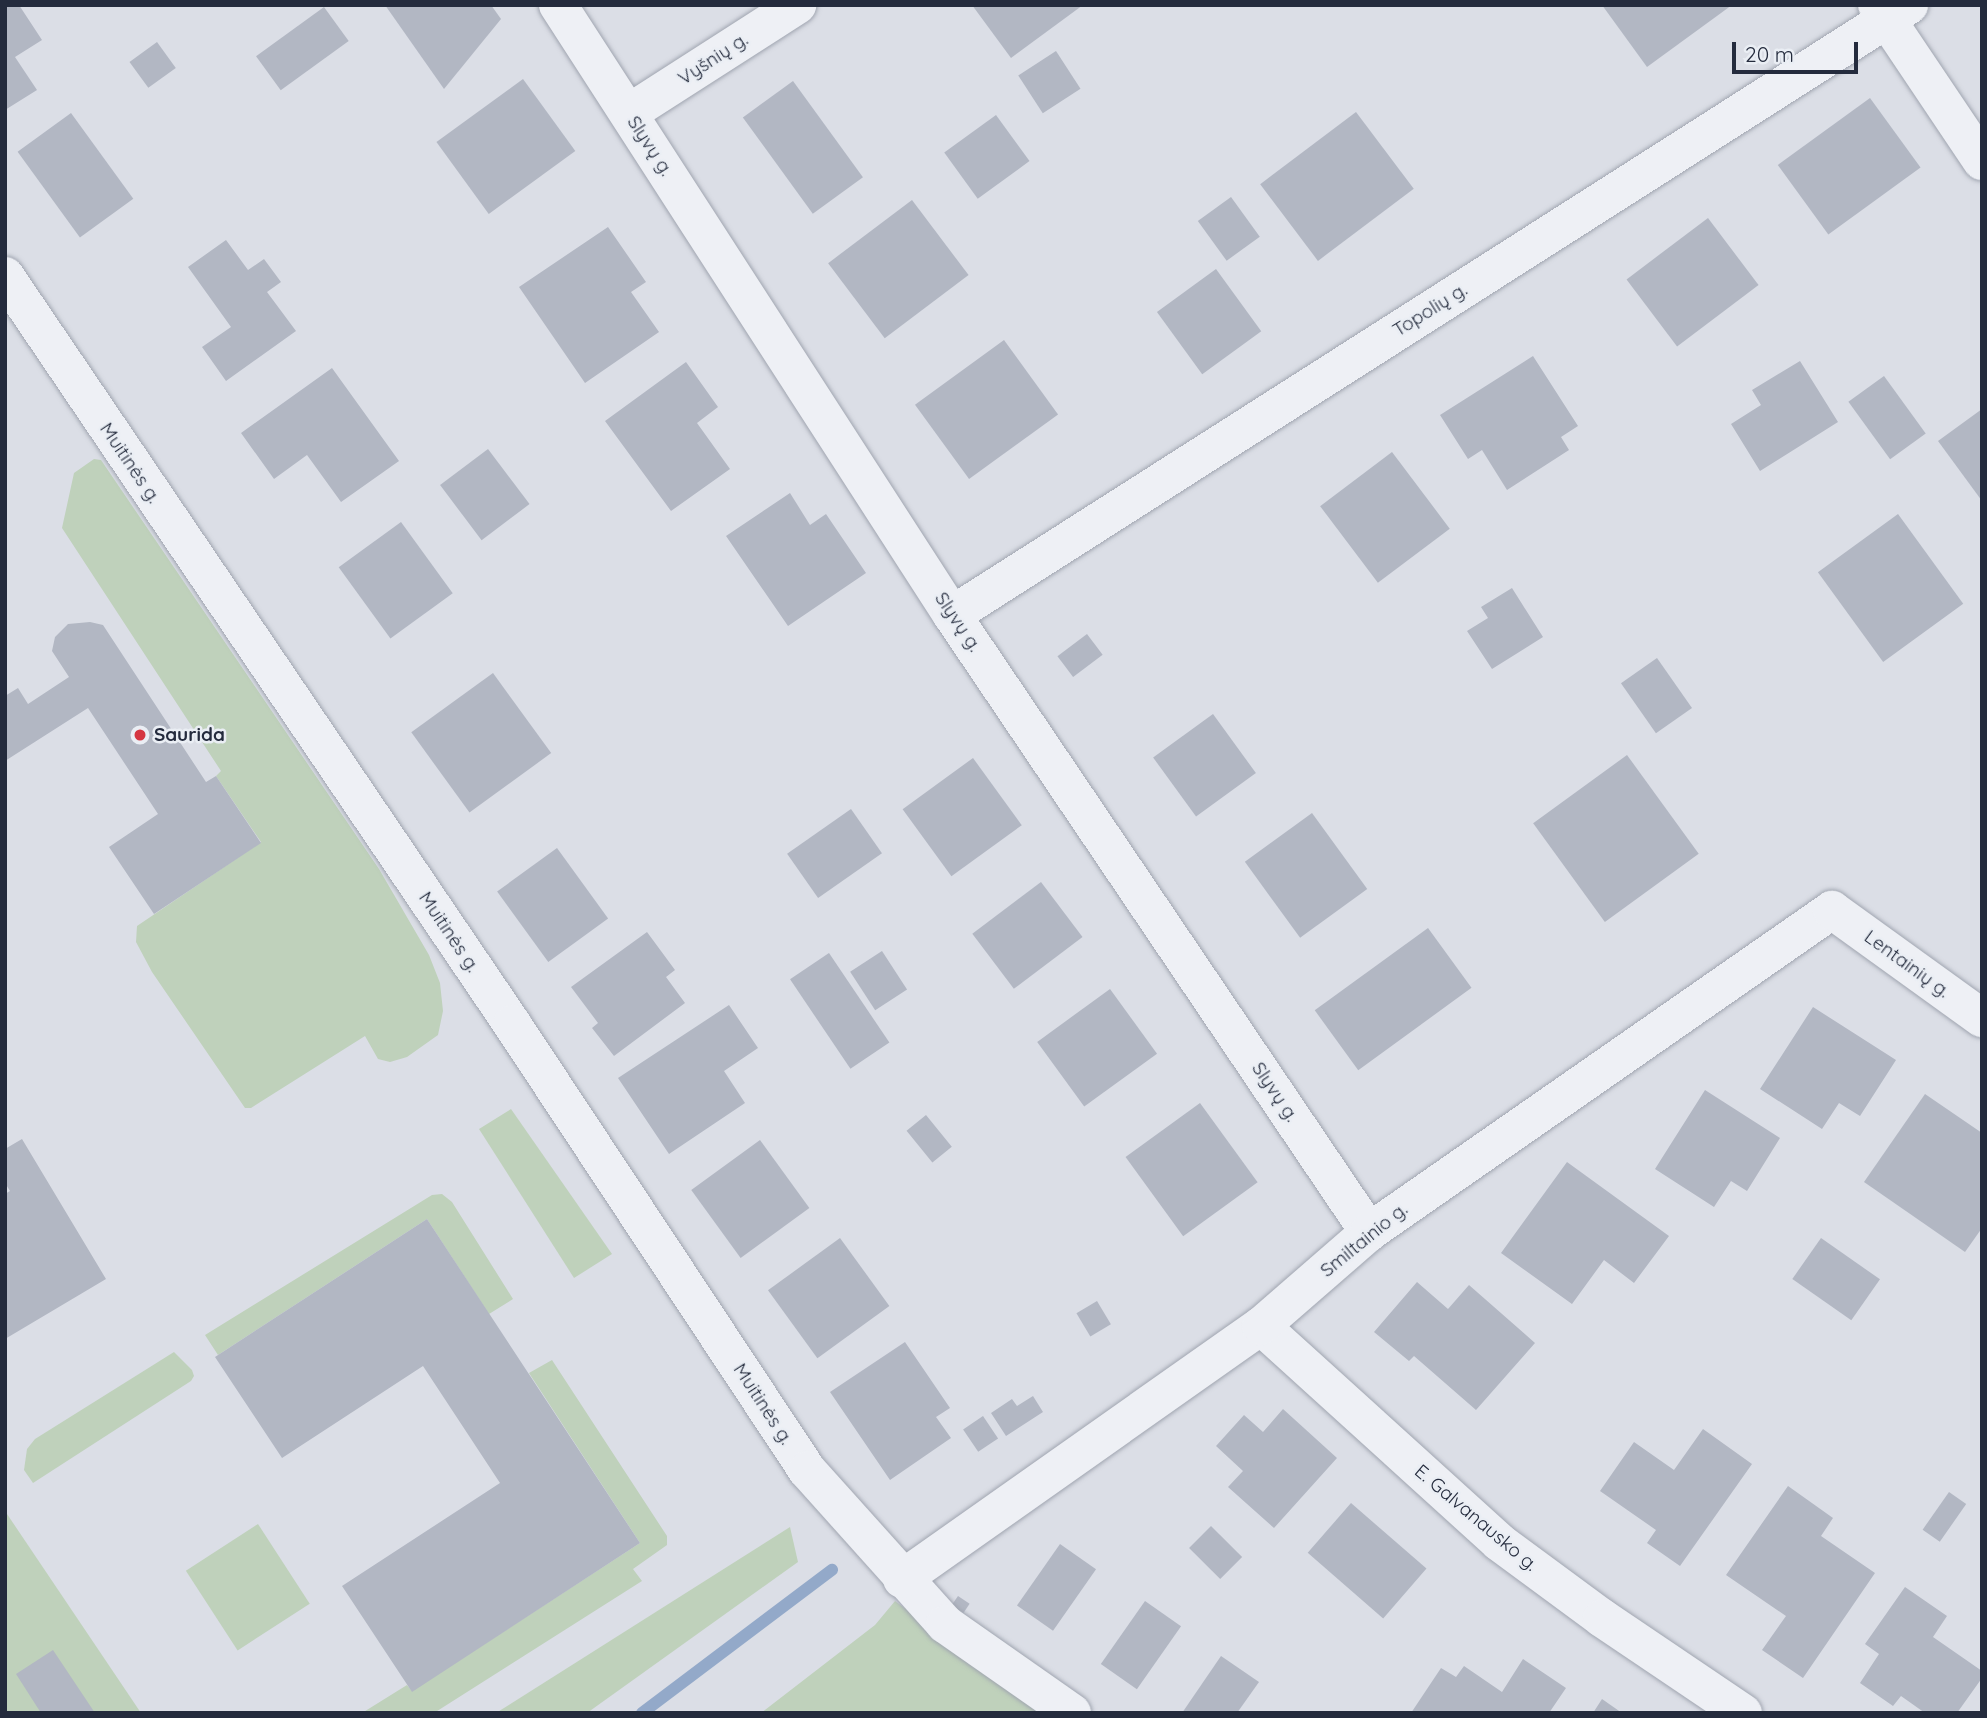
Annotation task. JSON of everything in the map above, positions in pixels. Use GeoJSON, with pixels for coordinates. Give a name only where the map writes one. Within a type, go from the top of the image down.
{"type":"FeatureCollection","features":[{"type":"Feature","properties":{"kind":"street","name":"Slyvų g."},"geometry":{"type":"LineString","coordinates":[[558,5],[952,615],[1369,1232]]}},
{"type":"Feature","properties":{"kind":"street","name":"Vyšnių g."},"geometry":{"type":"LineString","coordinates":[[629,113],[797,5]]}},
{"type":"Feature","properties":{"kind":"street"},"geometry":{"type":"LineString","coordinates":[[1891,10],[1982,161]]}},
{"type":"Feature","properties":{"kind":"street","name":"Topolių g."},"geometry":{"type":"LineString","coordinates":[[952,615],[1891,10]]}},
{"type":"Feature","properties":{"kind":"street","name":"Muitinės g."},"geometry":{"type":"LineString","coordinates":[[5,276],[519,1034],[807,1470],[945,1624],[1072,1713]]}},
{"type":"Feature","properties":{"kind":"street","name":"Smiltainio g."},"geometry":{"type":"LineString","coordinates":[[902,1579],[1261,1326],[1369,1232],[1832,911]]}},
{"type":"Feature","properties":{"kind":"street","name":"Lentainių g."},"geometry":{"type":"LineString","coordinates":[[1832,911],[1982,1018]]}},
{"type":"Feature","properties":{"kind":"street","name":"E. Galvanausko g."},"geometry":{"type":"LineString","coordinates":[[1261,1326],[1499,1542],[1602,1618],[1743,1713]]}},
{"type":"Feature","properties":{"kind":"green space"},"geometry":{"type":"Polygon","coordinates":[[[94,459],[101,460],[379,869],[429,955],[440,983],[443,1011],[438,1035],[407,1057],[390,1062],[378,1059],[365,1036],[251,1108],[245,1108],[152,972],[136,942],[137,926],[261,842],[216,776],[221,771],[62,528],[74,473],[94,459]]]}},
{"type":"Feature","properties":{"kind":"green space"},"geometry":{"type":"Polygon","coordinates":[[[511,1109],[612,1254],[574,1278],[479,1129],[511,1109]]]}},
{"type":"Feature","properties":{"kind":"green space"},"geometry":{"type":"Polygon","coordinates":[[[442,1194],[452,1202],[513,1299],[489,1314],[427,1219],[218,1355],[205,1335],[432,1195],[442,1194]]]}},
{"type":"Feature","properties":{"kind":"green space"},"geometry":{"type":"Polygon","coordinates":[[[174,1352],[192,1370],[194,1376],[191,1381],[33,1483],[24,1470],[27,1449],[35,1439],[174,1352]]]}},
{"type":"Feature","properties":{"kind":"green space"},"geometry":{"type":"Polygon","coordinates":[[[552,1360],[667,1536],[667,1545],[633,1569],[642,1581],[434,1713],[362,1713],[407,1685],[412,1691],[640,1543],[529,1373],[552,1360]]]}},
{"type":"Feature","properties":{"kind":"green space"},"geometry":{"type":"Polygon","coordinates":[[[5,1511],[141,1713],[5,1713],[5,1511]]]}},
{"type":"Feature","properties":{"kind":"green space"},"geometry":{"type":"Polygon","coordinates":[[[258,1524],[310,1604],[238,1651],[186,1571],[258,1524]]]}},
{"type":"Feature","properties":{"kind":"green space"},"geometry":{"type":"Polygon","coordinates":[[[790,1527],[798,1562],[587,1713],[496,1713],[790,1527]]]}},
{"type":"Feature","properties":{"kind":"green space"},"geometry":{"type":"Polygon","coordinates":[[[895,1601],[1049,1713],[761,1713],[875,1625],[895,1601]]]}},
{"type":"Feature","properties":{"kind":"building"},"geometry":{"type":"Polygon","coordinates":[[[5,5],[19,5],[42,40],[15,57],[37,90],[5,110],[5,5]]]}},
{"type":"Feature","properties":{"kind":"building"},"geometry":{"type":"Polygon","coordinates":[[[385,5],[491,5],[501,19],[444,89],[385,5]]]}},
{"type":"Feature","properties":{"kind":"building"},"geometry":{"type":"Polygon","coordinates":[[[972,5],[1083,5],[1011,58],[972,5]]]}},
{"type":"Feature","properties":{"kind":"building"},"geometry":{"type":"Polygon","coordinates":[[[1602,5],[1732,5],[1647,67],[1602,5]]]}},
{"type":"Feature","properties":{"kind":"building"},"geometry":{"type":"Polygon","coordinates":[[[324,7],[349,41],[281,90],[256,56],[324,7]]]}},
{"type":"Feature","properties":{"kind":"building"},"geometry":{"type":"Polygon","coordinates":[[[157,42],[176,68],[148,88],[129,62],[157,42]]]}},
{"type":"Feature","properties":{"kind":"building"},"geometry":{"type":"Polygon","coordinates":[[[1056,51],[1081,89],[1043,113],[1018,76],[1056,51]]]}},
{"type":"Feature","properties":{"kind":"building"},"geometry":{"type":"Polygon","coordinates":[[[523,79],[575,151],[489,214],[436,142],[523,79]]]}},
{"type":"Feature","properties":{"kind":"building"},"geometry":{"type":"Polygon","coordinates":[[[793,81],[863,177],[813,214],[743,117],[793,81]]]}},
{"type":"Feature","properties":{"kind":"building"},"geometry":{"type":"Polygon","coordinates":[[[1870,98],[1921,168],[1828,235],[1778,165],[1870,98]]]}},
{"type":"Feature","properties":{"kind":"building"},"geometry":{"type":"Polygon","coordinates":[[[1356,112],[1414,189],[1318,261],[1260,184],[1356,112]]]}},
{"type":"Feature","properties":{"kind":"building"},"geometry":{"type":"Polygon","coordinates":[[[71,113],[133,199],[80,238],[18,152],[71,113]]]}},
{"type":"Feature","properties":{"kind":"building"},"geometry":{"type":"Polygon","coordinates":[[[996,115],[1030,161],[978,199],[944,153],[996,115]]]}},
{"type":"Feature","properties":{"kind":"building"},"geometry":{"type":"Polygon","coordinates":[[[1231,197],[1260,237],[1227,261],[1198,221],[1231,197]]]}},
{"type":"Feature","properties":{"kind":"building"},"geometry":{"type":"Polygon","coordinates":[[[912,200],[969,275],[885,338],[828,263],[912,200]]]}},
{"type":"Feature","properties":{"kind":"building"},"geometry":{"type":"Polygon","coordinates":[[[1708,218],[1759,285],[1677,346],[1627,279],[1708,218]]]}},
{"type":"Feature","properties":{"kind":"building"},"geometry":{"type":"Polygon","coordinates":[[[608,227],[646,282],[631,292],[659,332],[585,383],[519,287],[608,227]]]}},
{"type":"Feature","properties":{"kind":"building"},"geometry":{"type":"Polygon","coordinates":[[[226,240],[248,270],[264,259],[281,282],[267,292],[296,331],[226,381],[202,347],[231,327],[188,267],[226,240]]]}},
{"type":"Feature","properties":{"kind":"building"},"geometry":{"type":"Polygon","coordinates":[[[1216,269],[1261,331],[1202,374],[1157,312],[1216,269]]]}},
{"type":"Feature","properties":{"kind":"building"},"geometry":{"type":"Polygon","coordinates":[[[1004,340],[1058,414],[969,479],[915,405],[1004,340]]]}},
{"type":"Feature","properties":{"kind":"building"},"geometry":{"type":"Polygon","coordinates":[[[1533,356],[1578,426],[1561,437],[1569,450],[1507,490],[1482,450],[1468,459],[1440,415],[1533,356]]]}},
{"type":"Feature","properties":{"kind":"building"},"geometry":{"type":"Polygon","coordinates":[[[1800,361],[1838,422],[1760,471],[1731,424],[1761,405],[1752,390],[1800,361]]]}},
{"type":"Feature","properties":{"kind":"building"},"geometry":{"type":"Polygon","coordinates":[[[686,362],[718,407],[697,423],[730,469],[671,511],[605,421],[686,362]]]}},
{"type":"Feature","properties":{"kind":"building"},"geometry":{"type":"Polygon","coordinates":[[[332,368],[399,461],[341,502],[307,455],[274,479],[241,433],[332,368]]]}},
{"type":"Feature","properties":{"kind":"building"},"geometry":{"type":"Polygon","coordinates":[[[1884,376],[1926,433],[1890,459],[1848,402],[1884,376]]]}},
{"type":"Feature","properties":{"kind":"building"},"geometry":{"type":"Polygon","coordinates":[[[1982,409],[1982,501],[1938,441],[1982,409]]]}},
{"type":"Feature","properties":{"kind":"building"},"geometry":{"type":"Polygon","coordinates":[[[488,449],[530,504],[482,540],[440,485],[488,449]]]}},
{"type":"Feature","properties":{"kind":"building"},"geometry":{"type":"Polygon","coordinates":[[[1392,452],[1450,529],[1378,583],[1320,506],[1392,452]]]}},
{"type":"Feature","properties":{"kind":"building"},"geometry":{"type":"Polygon","coordinates":[[[790,493],[810,525],[826,514],[866,573],[788,626],[726,536],[790,493]]]}},
{"type":"Feature","properties":{"kind":"building"},"geometry":{"type":"Polygon","coordinates":[[[1898,514],[1963,604],[1883,662],[1818,572],[1898,514]]]}},
{"type":"Feature","properties":{"kind":"building"},"geometry":{"type":"Polygon","coordinates":[[[401,522],[453,593],[390,638],[339,567],[401,522]]]}},
{"type":"Feature","properties":{"kind":"building"},"geometry":{"type":"Polygon","coordinates":[[[1512,588],[1543,637],[1492,669],[1467,631],[1488,618],[1481,607],[1512,588]]]}},
{"type":"Feature","properties":{"kind":"building"},"geometry":{"type":"Polygon","coordinates":[[[90,622],[103,625],[206,782],[216,776],[261,843],[154,914],[109,847],[158,814],[88,708],[5,761],[5,696],[18,688],[28,704],[69,677],[52,651],[55,637],[68,624],[90,622]]]}},
{"type":"Feature","properties":{"kind":"building"},"geometry":{"type":"Polygon","coordinates":[[[1087,634],[1103,655],[1073,677],[1057,656],[1087,634]]]}},
{"type":"Feature","properties":{"kind":"building"},"geometry":{"type":"Polygon","coordinates":[[[1657,658],[1692,708],[1656,733],[1621,683],[1657,658]]]}},
{"type":"Feature","properties":{"kind":"building"},"geometry":{"type":"Polygon","coordinates":[[[493,673],[551,753],[469,812],[411,732],[493,673]]]}},
{"type":"Feature","properties":{"kind":"building"},"geometry":{"type":"Polygon","coordinates":[[[1213,714],[1256,773],[1196,817],[1153,757],[1213,714]]]}},
{"type":"Feature","properties":{"kind":"building"},"geometry":{"type":"Polygon","coordinates":[[[1627,755],[1699,854],[1605,922],[1533,823],[1627,755]]]}},
{"type":"Feature","properties":{"kind":"building"},"geometry":{"type":"Polygon","coordinates":[[[973,758],[1022,825],[951,876],[903,809],[973,758]]]}},
{"type":"Feature","properties":{"kind":"building"},"geometry":{"type":"Polygon","coordinates":[[[851,809],[882,853],[818,898],[787,854],[851,809]]]}},
{"type":"Feature","properties":{"kind":"building"},"geometry":{"type":"Polygon","coordinates":[[[1312,813],[1367,889],[1300,938],[1245,862],[1312,813]]]}},
{"type":"Feature","properties":{"kind":"building"},"geometry":{"type":"Polygon","coordinates":[[[557,848],[608,918],[548,962],[497,891],[557,848]]]}},
{"type":"Feature","properties":{"kind":"building"},"geometry":{"type":"Polygon","coordinates":[[[1041,882],[1083,937],[1014,989],[972,934],[1041,882]]]}},
{"type":"Feature","properties":{"kind":"building"},"geometry":{"type":"Polygon","coordinates":[[[1428,928],[1471,988],[1358,1070],[1315,1010],[1428,928]]]}},
{"type":"Feature","properties":{"kind":"building"},"geometry":{"type":"Polygon","coordinates":[[[647,932],[675,970],[666,977],[685,1003],[614,1056],[592,1028],[598,1023],[571,987],[647,932]]]}},
{"type":"Feature","properties":{"kind":"building"},"geometry":{"type":"Polygon","coordinates":[[[882,951],[907,990],[875,1010],[850,972],[882,951]]]}},
{"type":"Feature","properties":{"kind":"building"},"geometry":{"type":"Polygon","coordinates":[[[829,953],[889,1043],[850,1069],[790,979],[829,953]]]}},
{"type":"Feature","properties":{"kind":"building"},"geometry":{"type":"Polygon","coordinates":[[[1110,989],[1157,1054],[1084,1107],[1037,1042],[1110,989]]]}},
{"type":"Feature","properties":{"kind":"building"},"geometry":{"type":"Polygon","coordinates":[[[729,1005],[758,1048],[724,1071],[745,1103],[669,1154],[618,1078],[729,1005]]]}},
{"type":"Feature","properties":{"kind":"building"},"geometry":{"type":"Polygon","coordinates":[[[1813,1007],[1896,1060],[1860,1116],[1839,1103],[1822,1129],[1760,1089],[1813,1007]]]}},
{"type":"Feature","properties":{"kind":"building"},"geometry":{"type":"Polygon","coordinates":[[[1705,1090],[1780,1138],[1747,1191],[1731,1181],[1714,1207],[1655,1169],[1705,1090]]]}},
{"type":"Feature","properties":{"kind":"building"},"geometry":{"type":"Polygon","coordinates":[[[1925,1094],[1982,1133],[1982,1228],[1965,1252],[1864,1182],[1925,1094]]]}},
{"type":"Feature","properties":{"kind":"building"},"geometry":{"type":"Polygon","coordinates":[[[1200,1103],[1258,1182],[1183,1236],[1126,1157],[1200,1103]]]}},
{"type":"Feature","properties":{"kind":"building"},"geometry":{"type":"Polygon","coordinates":[[[926,1115],[952,1147],[932,1163],[907,1131],[926,1115]]]}},
{"type":"Feature","properties":{"kind":"building"},"geometry":{"type":"Polygon","coordinates":[[[22,1139],[106,1279],[5,1339],[5,1194],[10,1191],[5,1183],[5,1149],[22,1139]]]}},
{"type":"Feature","properties":{"kind":"building"},"geometry":{"type":"Polygon","coordinates":[[[760,1140],[809,1208],[741,1258],[691,1190],[760,1140]]]}},
{"type":"Feature","properties":{"kind":"building"},"geometry":{"type":"Polygon","coordinates":[[[1567,1162],[1669,1236],[1634,1283],[1604,1260],[1572,1304],[1501,1253],[1567,1162]]]}},
{"type":"Feature","properties":{"kind":"building"},"geometry":{"type":"Polygon","coordinates":[[[427,1219],[640,1543],[412,1692],[342,1586],[500,1483],[423,1366],[282,1458],[215,1357],[427,1219]]]}},
{"type":"Feature","properties":{"kind":"building"},"geometry":{"type":"Polygon","coordinates":[[[840,1238],[889,1306],[817,1358],[768,1290],[840,1238]]]}},
{"type":"Feature","properties":{"kind":"building"},"geometry":{"type":"Polygon","coordinates":[[[1821,1238],[1880,1279],[1851,1320],[1792,1279],[1821,1238]]]}},
{"type":"Feature","properties":{"kind":"building"},"geometry":{"type":"Polygon","coordinates":[[[1417,1282],[1448,1309],[1469,1285],[1535,1343],[1476,1410],[1414,1356],[1409,1361],[1374,1332],[1417,1282]]]}},
{"type":"Feature","properties":{"kind":"building"},"geometry":{"type":"Polygon","coordinates":[[[1097,1301],[1111,1324],[1090,1337],[1076,1313],[1097,1301]]]}},
{"type":"Feature","properties":{"kind":"building"},"geometry":{"type":"Polygon","coordinates":[[[905,1342],[950,1408],[936,1417],[951,1438],[890,1480],[830,1392],[905,1342]]]}},
{"type":"Feature","properties":{"kind":"building"},"geometry":{"type":"Polygon","coordinates":[[[1033,1396],[1043,1412],[1006,1436],[991,1413],[1012,1399],[1017,1406],[1033,1396]]]}},
{"type":"Feature","properties":{"kind":"building"},"geometry":{"type":"Polygon","coordinates":[[[1283,1409],[1337,1458],[1274,1528],[1228,1487],[1243,1471],[1216,1446],[1244,1415],[1263,1432],[1283,1409]]]}},
{"type":"Feature","properties":{"kind":"building"},"geometry":{"type":"Polygon","coordinates":[[[983,1416],[998,1438],[978,1452],[963,1429],[983,1416]]]}},
{"type":"Feature","properties":{"kind":"building"},"geometry":{"type":"Polygon","coordinates":[[[1703,1429],[1752,1464],[1680,1566],[1647,1543],[1656,1530],[1600,1491],[1634,1442],[1674,1470],[1703,1429]]]}},
{"type":"Feature","properties":{"kind":"building"},"geometry":{"type":"Polygon","coordinates":[[[1788,1486],[1833,1518],[1821,1536],[1875,1573],[1803,1678],[1762,1650],[1786,1616],[1726,1575],[1788,1486]]]}},
{"type":"Feature","properties":{"kind":"building"},"geometry":{"type":"Polygon","coordinates":[[[1949,1492],[1966,1504],[1940,1542],[1923,1530],[1949,1492]]]}},
{"type":"Feature","properties":{"kind":"building"},"geometry":{"type":"Polygon","coordinates":[[[1351,1503],[1426,1569],[1383,1618],[1308,1553],[1351,1503]]]}},
{"type":"Feature","properties":{"kind":"building"},"geometry":{"type":"Polygon","coordinates":[[[1211,1526],[1242,1557],[1220,1579],[1189,1548],[1211,1526]]]}},
{"type":"Feature","properties":{"kind":"building"},"geometry":{"type":"Polygon","coordinates":[[[1060,1544],[1096,1569],[1053,1631],[1017,1605],[1060,1544]]]}},
{"type":"Feature","properties":{"kind":"building"},"geometry":{"type":"Polygon","coordinates":[[[1905,1587],[1947,1616],[1933,1637],[1982,1671],[1982,1678],[1957,1713],[1925,1713],[1901,1696],[1893,1706],[1860,1683],[1879,1654],[1865,1644],[1905,1587]]]}},
{"type":"Feature","properties":{"kind":"building"},"geometry":{"type":"Polygon","coordinates":[[[958,1596],[970,1604],[963,1613],[952,1605],[958,1596]]]}},
{"type":"Feature","properties":{"kind":"building"},"geometry":{"type":"Polygon","coordinates":[[[1145,1601],[1181,1626],[1137,1689],[1101,1664],[1145,1601]]]}},
{"type":"Feature","properties":{"kind":"building"},"geometry":{"type":"Polygon","coordinates":[[[53,1650],[95,1713],[41,1713],[16,1674],[53,1650]]]}},
{"type":"Feature","properties":{"kind":"building"},"geometry":{"type":"Polygon","coordinates":[[[1221,1656],[1259,1682],[1237,1713],[1182,1713],[1221,1656]]]}},
{"type":"Feature","properties":{"kind":"building"},"geometry":{"type":"Polygon","coordinates":[[[1523,1659],[1566,1688],[1549,1713],[1411,1713],[1441,1668],[1456,1677],[1464,1666],[1502,1692],[1523,1659]]]}},
{"type":"Feature","properties":{"kind":"building"},"geometry":{"type":"Polygon","coordinates":[[[1602,1699],[1622,1713],[1593,1713],[1602,1699]]]}},
{"type":"Feature","properties":{"kind":"waterway"},"geometry":{"type":"LineString","coordinates":[[642,1713],[832,1570]]}},
{"type":"Feature","properties":{"kind":"place","name":"Saurida"},"geometry":{"type":"Point","coordinates":[140,735]}}]}
